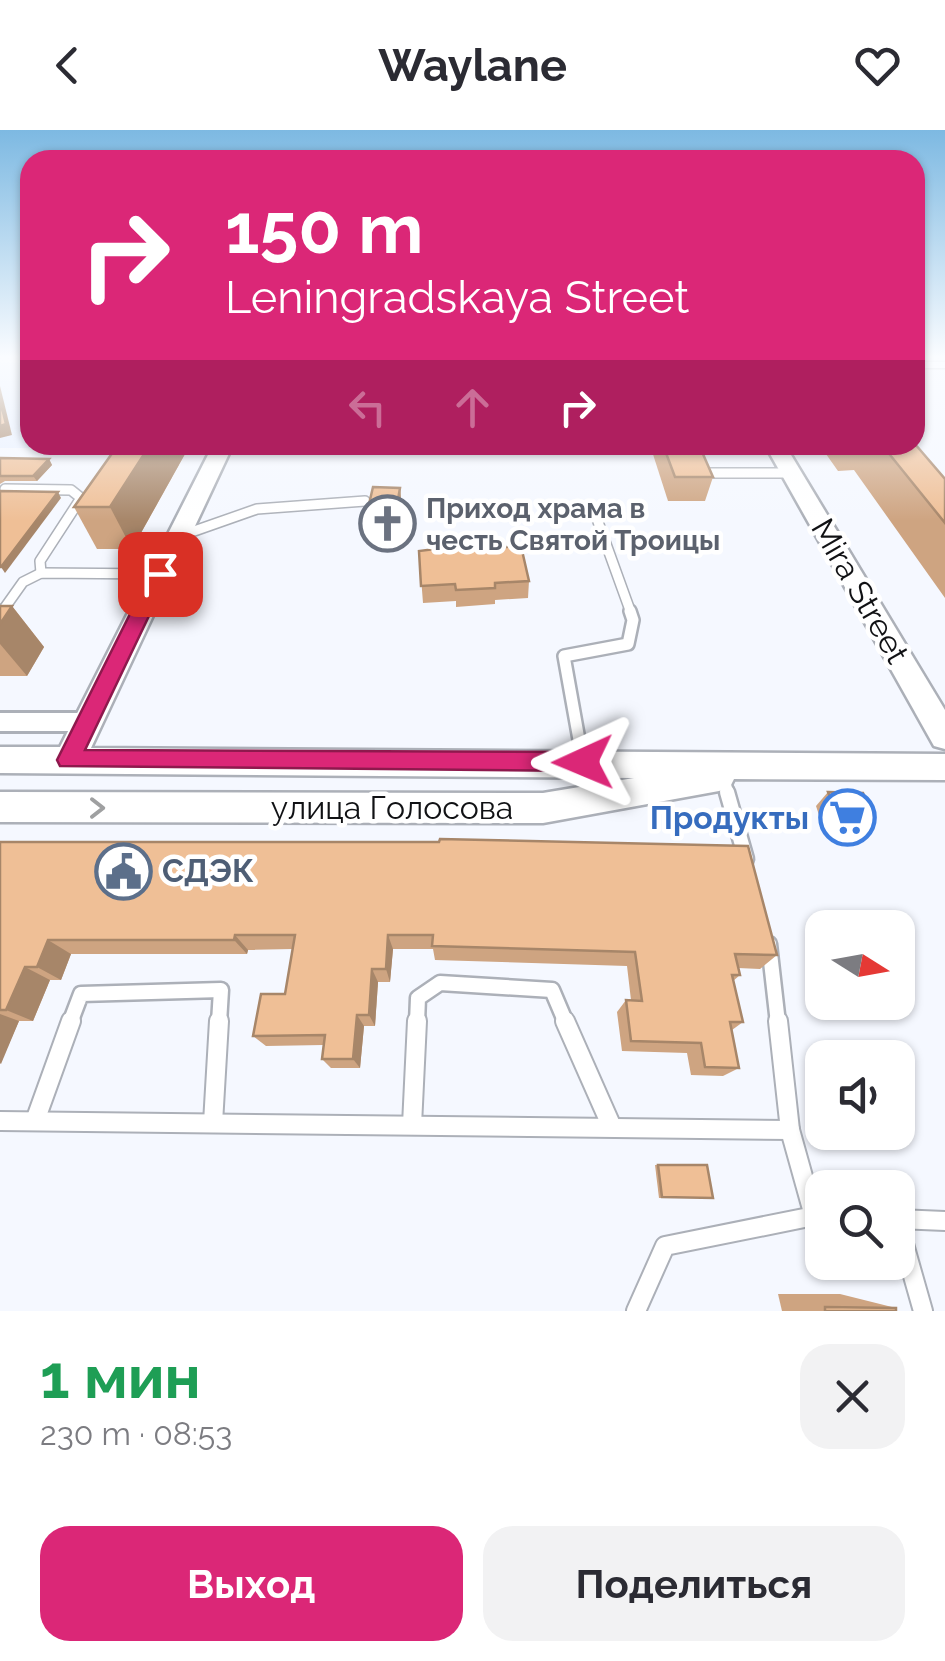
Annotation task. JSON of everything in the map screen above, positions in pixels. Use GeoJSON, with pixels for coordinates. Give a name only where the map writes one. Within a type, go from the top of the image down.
{"type":"FeatureCollection","features":[{"type":"Feature","properties":{"kind":"main road"},"geometry":{"type":"LineString","coordinates":[[69,760],[217,455]]}},
{"type":"Feature","properties":{"kind":"main road","name":"Mira Street"},"geometry":{"type":"LineString","coordinates":[[781,455],[945,737]]}},
{"type":"Feature","properties":{"kind":"main road","name":"улица Голосова"},"geometry":{"type":"LineString","coordinates":[[0,760],[945,768]]}},
{"type":"Feature","properties":{"kind":"main road"},"geometry":{"type":"LineString","coordinates":[[541,762],[553,778],[556,791],[543,808]]}},
{"type":"Feature","properties":{"kind":"main road","name":"улица Голосова"},"geometry":{"type":"LineString","coordinates":[[0,807],[543,808],[723,776],[840,765]]}},
{"type":"Feature","properties":{"kind":"street"},"geometry":{"type":"LineString","coordinates":[[0,722],[86,722]]}},
{"type":"Feature","properties":{"kind":"lane"},"geometry":{"type":"LineString","coordinates":[[710,473],[791,473]]}},
{"type":"Feature","properties":{"kind":"lane"},"geometry":{"type":"LineString","coordinates":[[5,488],[72,490],[81,498],[40,561],[41,573]]}},
{"type":"Feature","properties":{"kind":"lane"},"geometry":{"type":"LineString","coordinates":[[178,536],[257,509],[366,500]]}},
{"type":"Feature","properties":{"kind":"lane"},"geometry":{"type":"LineString","coordinates":[[583,762],[564,656],[628,644],[633,620],[593,508]]}},
{"type":"Feature","properties":{"kind":"lane"},"geometry":{"type":"LineString","coordinates":[[0,615],[23,582],[41,573],[160,574]]}},
{"type":"Feature","properties":{"kind":"lane"},"geometry":{"type":"LineString","coordinates":[[723,776],[752,882]]}},
{"type":"Feature","properties":{"kind":"lane"},"geometry":{"type":"LineString","coordinates":[[766,934],[790,1130],[805,1177]]}},
{"type":"Feature","properties":{"kind":"lane"},"geometry":{"type":"LineString","coordinates":[[412,1125],[418,998],[440,984],[552,990],[611,1125]]}},
{"type":"Feature","properties":{"kind":"lane"},"geometry":{"type":"LineString","coordinates":[[34,1121],[81,994],[221,990],[213,1123]]}},
{"type":"Feature","properties":{"kind":"lane"},"geometry":{"type":"LineString","coordinates":[[0,1120],[790,1130]]}},
{"type":"Feature","properties":{"kind":"lane"},"geometry":{"type":"LineString","coordinates":[[636,1311],[665,1246],[805,1219]]}},
{"type":"Feature","properties":{"kind":"lane"},"geometry":{"type":"LineString","coordinates":[[915,1221],[945,1221]]}},
{"type":"Feature","properties":{"kind":"lane"},"geometry":{"type":"LineString","coordinates":[[914,1280],[923,1311]]}},
{"type":"Feature","properties":{"kind":"shaded area"},"geometry":{"type":"Polygon","coordinates":[[[0,411],[20,411],[20,448],[0,448],[0,411]]]}},
{"type":"Feature","properties":{"kind":"building"},"geometry":{"type":"Polygon","coordinates":[[[0,411],[3,411],[6,424],[0,426],[0,411]]]}},
{"type":"Feature","properties":{"kind":"building"},"geometry":{"type":"Polygon","coordinates":[[[111,455],[144,455],[110,507],[74,507],[111,455]]]}},
{"type":"Feature","properties":{"kind":"building"},"geometry":{"type":"Polygon","coordinates":[[[667,455],[703,455],[713,477],[675,477],[667,455]]]}},
{"type":"Feature","properties":{"kind":"building"},"geometry":{"type":"Polygon","coordinates":[[[890,455],[924,455],[945,479],[945,523],[890,455]]]}},
{"type":"Feature","properties":{"kind":"building"},"geometry":{"type":"Polygon","coordinates":[[[0,458],[49,459],[33,476],[0,476],[0,458]]]}},
{"type":"Feature","properties":{"kind":"building"},"geometry":{"type":"Polygon","coordinates":[[[373,487],[400,488],[396,511],[391,511],[390,517],[366,517],[373,487]]]}},
{"type":"Feature","properties":{"kind":"building"},"geometry":{"type":"Polygon","coordinates":[[[0,491],[58,492],[1,567],[0,567],[0,491]]]}},
{"type":"Feature","properties":{"kind":"building"},"geometry":{"type":"Polygon","coordinates":[[[490,542],[491,548],[521,546],[529,581],[456,590],[455,584],[421,586],[419,551],[490,542]]]}},
{"type":"Feature","properties":{"kind":"building"},"geometry":{"type":"Polygon","coordinates":[[[0,606],[12,606],[0,624],[0,606]]]}},
{"type":"Feature","properties":{"kind":"building"},"geometry":{"type":"Polygon","coordinates":[[[828,792],[863,793],[871,811],[835,810],[828,792]]]}},
{"type":"Feature","properties":{"kind":"building"},"geometry":{"type":"Polygon","coordinates":[[[440,839],[748,846],[777,955],[735,954],[740,975],[732,975],[743,1022],[730,1022],[739,1068],[705,1067],[701,1043],[631,1041],[626,1000],[642,1001],[635,952],[432,946],[433,935],[388,935],[386,969],[372,969],[369,1015],[357,1015],[353,1059],[322,1059],[325,1035],[253,1036],[261,994],[285,994],[295,935],[235,935],[234,940],[48,940],[37,967],[25,967],[6,1010],[0,1010],[0,842],[440,839]]]}},
{"type":"Feature","properties":{"kind":"building"},"geometry":{"type":"Polygon","coordinates":[[[658,1165],[707,1165],[713,1198],[662,1197],[658,1165]]]}},
{"type":"Feature","properties":{"kind":"building"},"geometry":{"type":"Polygon","coordinates":[[[825,1307],[896,1308],[896,1311],[825,1311],[825,1307]]]}},
{"type":"Feature","properties":{"kind":"place","name":"Приход храма в честь Святой Троицы"},"geometry":{"type":"Point","coordinates":[387,524]}},
{"type":"Feature","properties":{"kind":"place","name":"Продукты"},"geometry":{"type":"Point","coordinates":[848,818]}},
{"type":"Feature","properties":{"kind":"place","name":"СДЭК"},"geometry":{"type":"Point","coordinates":[123,871]}},
{"type":"Feature","properties":{"kind":"route"},"geometry":{"type":"LineString","coordinates":[[160,574],[69,760],[583,762]]}}]}
